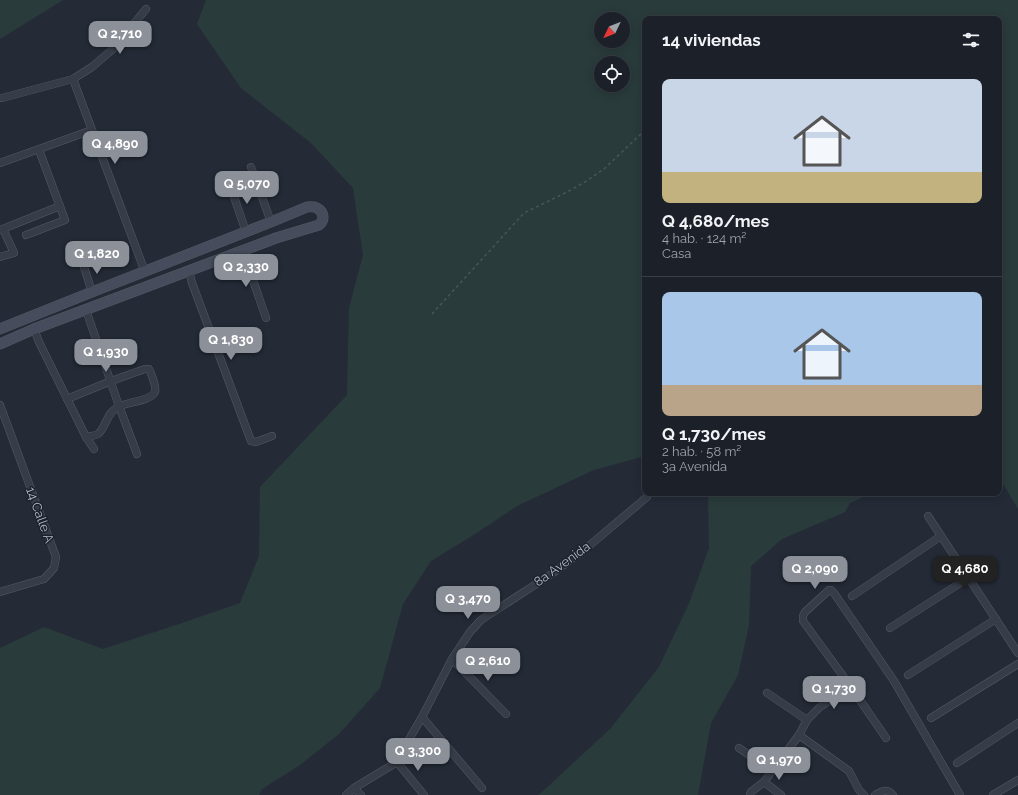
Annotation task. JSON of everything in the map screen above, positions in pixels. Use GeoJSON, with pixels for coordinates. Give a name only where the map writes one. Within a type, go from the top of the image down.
{"type":"FeatureCollection","features":[{"type":"Feature","properties":{"kind":"street"},"geometry":{"type":"LineString","coordinates":[[2,98],[73,79],[92,67],[113,49],[146,8]]}},
{"type":"Feature","properties":{"kind":"street"},"geometry":{"type":"LineString","coordinates":[[73,79],[145,272]]}},
{"type":"Feature","properties":{"kind":"street"},"geometry":{"type":"LineString","coordinates":[[0,164],[92,130]]}},
{"type":"Feature","properties":{"kind":"street"},"geometry":{"type":"LineString","coordinates":[[26,235],[65,220],[39,150]]}},
{"type":"Feature","properties":{"kind":"street"},"geometry":{"type":"LineString","coordinates":[[251,167],[271,222]]}},
{"type":"Feature","properties":{"kind":"street"},"geometry":{"type":"LineString","coordinates":[[230,185],[246,232]]}},
{"type":"Feature","properties":{"kind":"street"},"geometry":{"type":"LineString","coordinates":[[0,257],[14,253],[1,229],[60,206]]}},
{"type":"Feature","properties":{"kind":"street"},"geometry":{"type":"LineString","coordinates":[[0,329],[307,207],[317,208],[321,212],[324,219],[319,225],[276,238],[34,329],[0,344]]}},
{"type":"Feature","properties":{"kind":"street"},"geometry":{"type":"LineString","coordinates":[[218,242],[224,258]]}},
{"type":"Feature","properties":{"kind":"street"},"geometry":{"type":"LineString","coordinates":[[243,251],[266,318]]}},
{"type":"Feature","properties":{"kind":"street"},"geometry":{"type":"LineString","coordinates":[[83,264],[92,292]]}},
{"type":"Feature","properties":{"kind":"street"},"geometry":{"type":"LineString","coordinates":[[189,271],[192,283],[251,441],[256,442],[272,436]]}},
{"type":"Feature","properties":{"kind":"street"},"geometry":{"type":"LineString","coordinates":[[56,306],[61,319]]}},
{"type":"Feature","properties":{"kind":"street"},"geometry":{"type":"LineString","coordinates":[[86,310],[119,406],[138,454]]}},
{"type":"Feature","properties":{"kind":"street"},"geometry":{"type":"LineString","coordinates":[[34,329],[38,342],[86,437],[94,449]]}},
{"type":"Feature","properties":{"kind":"street"},"geometry":{"type":"LineString","coordinates":[[67,399],[111,381],[148,369],[156,389],[155,394],[119,406],[112,412],[102,431],[97,435],[86,437]]}},
{"type":"Feature","properties":{"kind":"street","name":"14 Calle A"},"geometry":{"type":"LineString","coordinates":[[0,405],[56,556],[54,568],[44,579],[0,592]]}},
{"type":"Feature","properties":{"kind":"street","name":"8a Avenida"},"geometry":{"type":"LineString","coordinates":[[346,795],[354,788],[396,762],[422,717],[452,659],[470,632],[481,620],[554,573],[647,497]]}},
{"type":"Feature","properties":{"kind":"street"},"geometry":{"type":"LineString","coordinates":[[928,516],[1018,653]]}},
{"type":"Feature","properties":{"kind":"street"},"geometry":{"type":"LineString","coordinates":[[852,596],[941,536]]}},
{"type":"Feature","properties":{"kind":"street"},"geometry":{"type":"LineString","coordinates":[[890,628],[968,578]]}},
{"type":"Feature","properties":{"kind":"street"},"geometry":{"type":"LineString","coordinates":[[886,738],[803,621],[805,612],[829,590],[834,592],[894,681],[960,795]]}},
{"type":"Feature","properties":{"kind":"street"},"geometry":{"type":"LineString","coordinates":[[908,675],[996,619]]}},
{"type":"Feature","properties":{"kind":"street"},"geometry":{"type":"LineString","coordinates":[[452,659],[506,714]]}},
{"type":"Feature","properties":{"kind":"street"},"geometry":{"type":"LineString","coordinates":[[931,718],[1018,664]]}},
{"type":"Feature","properties":{"kind":"street"},"geometry":{"type":"LineString","coordinates":[[750,795],[751,792],[764,782],[807,720],[820,707],[851,687]]}},
{"type":"Feature","properties":{"kind":"street"},"geometry":{"type":"LineString","coordinates":[[768,693],[807,720]]}},
{"type":"Feature","properties":{"kind":"street"},"geometry":{"type":"LineString","coordinates":[[422,717],[482,788]]}},
{"type":"Feature","properties":{"kind":"street"},"geometry":{"type":"LineString","coordinates":[[956,763],[1018,723]]}},
{"type":"Feature","properties":{"kind":"street"},"geometry":{"type":"LineString","coordinates":[[798,735],[849,771],[859,790],[864,795]]}},
{"type":"Feature","properties":{"kind":"street"},"geometry":{"type":"LineString","coordinates":[[739,748],[772,771]]}},
{"type":"Feature","properties":{"kind":"street"},"geometry":{"type":"LineString","coordinates":[[396,762],[424,795]]}},
{"type":"Feature","properties":{"kind":"street"},"geometry":{"type":"LineString","coordinates":[[993,795],[1018,780]]}},
{"type":"Feature","properties":{"kind":"street"},"geometry":{"type":"LineString","coordinates":[[764,782],[781,795]]}},
{"type":"Feature","properties":{"kind":"street"},"geometry":{"type":"LineString","coordinates":[[354,788],[360,795]]}},
{"type":"Feature","properties":{"kind":"street"},"geometry":{"type":"LineString","coordinates":[[875,795],[883,791],[889,791],[893,795]]}},
{"type":"Feature","properties":{"kind":"path"},"geometry":{"type":"LineString","coordinates":[[432,314],[524,213],[568,192],[585,182],[604,169],[642,133]]}},
{"type":"Feature","properties":{"kind":"shaded area"},"geometry":{"type":"Polygon","coordinates":[[[0,0],[63,0],[0,39],[0,0]]]}},
{"type":"Feature","properties":{"kind":"shaded area"},"geometry":{"type":"Polygon","coordinates":[[[206,0],[1018,0],[1018,509],[1002,482],[1002,16],[642,16],[642,457],[594,470],[517,506],[431,561],[403,604],[380,688],[339,734],[300,765],[262,789],[259,795],[0,795],[0,648],[44,627],[103,649],[240,603],[259,556],[260,487],[347,395],[349,308],[363,255],[353,188],[311,143],[241,88],[197,24],[206,0]]]}},
{"type":"Feature","properties":{"kind":"shaded area"},"geometry":{"type":"Polygon","coordinates":[[[708,496],[865,496],[850,503],[845,512],[782,539],[751,566],[749,625],[738,675],[711,723],[698,795],[538,795],[610,729],[659,667],[690,601],[709,548],[708,496]]]}}]}
